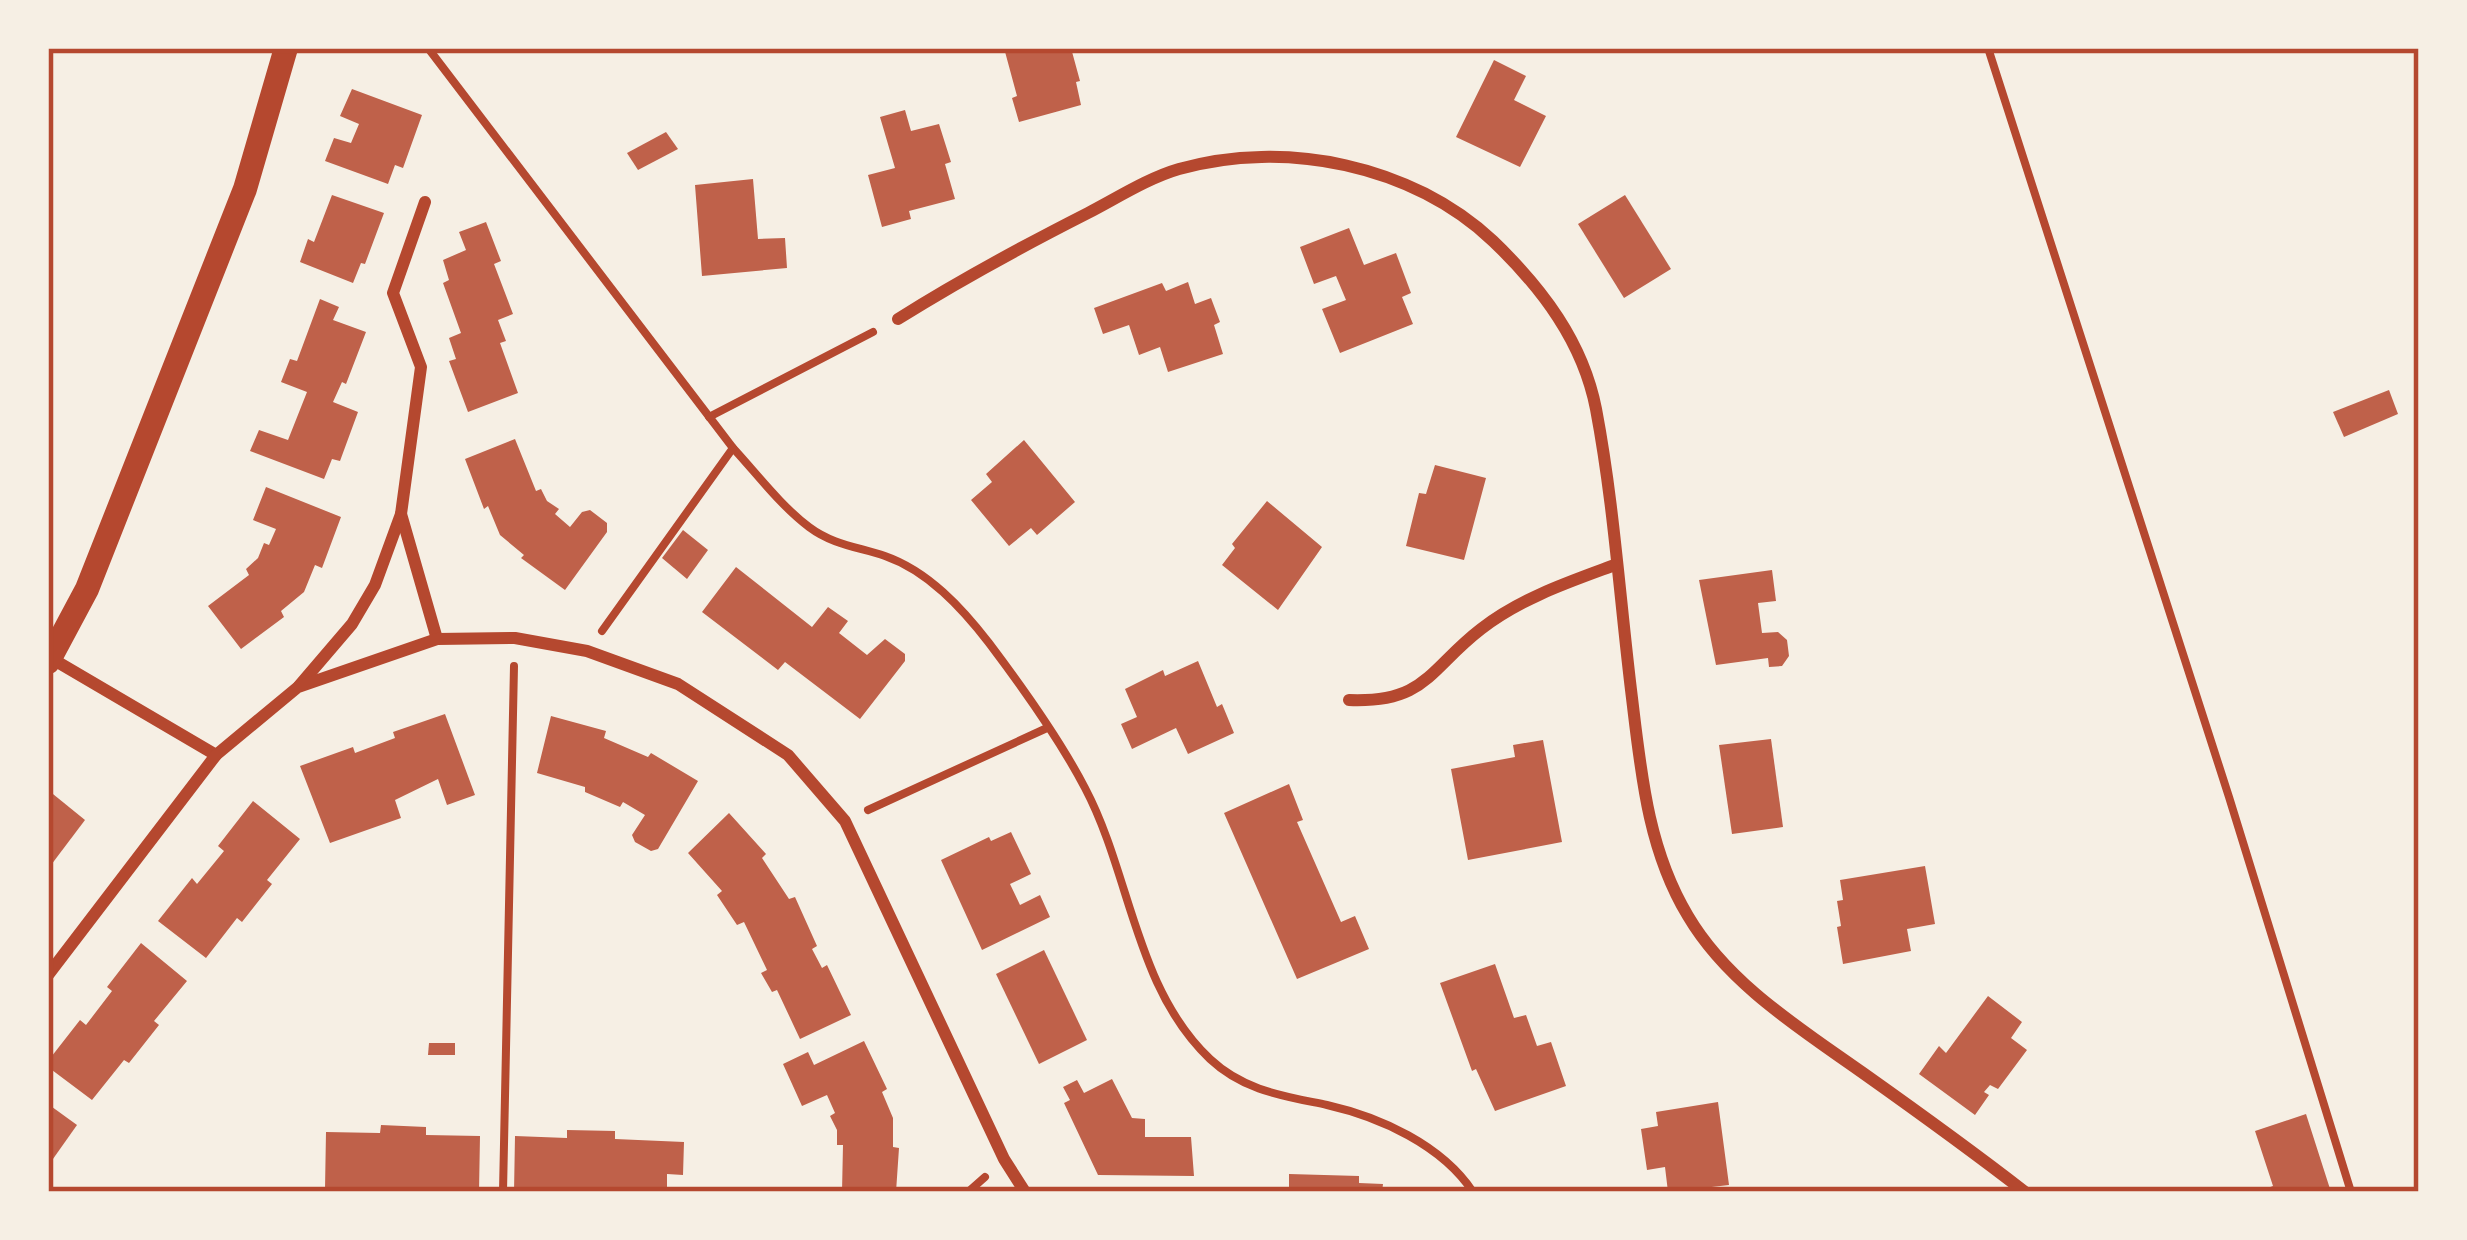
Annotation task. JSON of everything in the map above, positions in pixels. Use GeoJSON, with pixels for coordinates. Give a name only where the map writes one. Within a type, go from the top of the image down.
{"type":"FeatureCollection","features":[{"type":"Feature","properties":{"kind":"main road"},"geometry":{"type":"LineString","coordinates":[[49,658],[87,590],[236,210],[286,48]]}},
{"type":"Feature","properties":{"kind":"street"},"geometry":{"type":"LineString","coordinates":[[898,319],[976,270],[1176,170],[1226,160],[1321,160],[1400,182],[1443,202],[1477,226],[1542,292],[1582,361],[1606,470],[1642,788],[1668,876],[1690,919],[1762,999],[2025,1192]]}},
{"type":"Feature","properties":{"kind":"street"},"geometry":{"type":"LineString","coordinates":[[48,974],[216,755],[298,687],[352,624],[375,585],[401,514],[421,367],[393,293],[425,202]]}},
{"type":"Feature","properties":{"kind":"street"},"geometry":{"type":"LineString","coordinates":[[401,514],[437,639]]}},
{"type":"Feature","properties":{"kind":"street"},"geometry":{"type":"LineString","coordinates":[[1349,700],[1382,702],[1423,685],[1481,628],[1541,592],[1616,565]]}},
{"type":"Feature","properties":{"kind":"street"},"geometry":{"type":"LineString","coordinates":[[298,687],[437,639],[514,638],[587,651],[677,684],[722,709],[788,755],[845,821],[1004,1159],[1025,1192]]}},
{"type":"Feature","properties":{"kind":"street"},"geometry":{"type":"LineString","coordinates":[[49,658],[216,755]]}},
{"type":"Feature","properties":{"kind":"path"},"geometry":{"type":"LineString","coordinates":[[428,48],[733,448],[809,528],[840,545],[887,557],[922,574],[988,643],[1085,787],[1154,971],[1176,1019],[1209,1058],[1235,1080],[1271,1094],[1370,1118],[1432,1149],[1473,1192]]}},
{"type":"Feature","properties":{"kind":"path"},"geometry":{"type":"LineString","coordinates":[[1988,48],[2229,797],[2350,1192]]}},
{"type":"Feature","properties":{"kind":"path"},"geometry":{"type":"LineString","coordinates":[[709,417],[898,319]]}},
{"type":"Feature","properties":{"kind":"path"},"geometry":{"type":"LineString","coordinates":[[587,651],[733,448]]}},
{"type":"Feature","properties":{"kind":"path"},"geometry":{"type":"LineString","coordinates":[[503,1192],[514,638]]}},
{"type":"Feature","properties":{"kind":"path"},"geometry":{"type":"LineString","coordinates":[[845,821],[1047,728]]}},
{"type":"Feature","properties":{"kind":"building"},"geometry":{"type":"Polygon","coordinates":[[[1004,48],[1071,48],[1081,105],[1019,122],[1004,48]]]}},
{"type":"Feature","properties":{"kind":"building"},"geometry":{"type":"Polygon","coordinates":[[[1494,60],[1526,76],[1514,100],[1546,116],[1520,167],[1456,137],[1494,60]]]}},
{"type":"Feature","properties":{"kind":"building"},"geometry":{"type":"Polygon","coordinates":[[[352,89],[422,115],[403,168],[395,165],[388,184],[325,161],[334,138],[351,143],[359,124],[340,116],[352,89]]]}},
{"type":"Feature","properties":{"kind":"building"},"geometry":{"type":"Polygon","coordinates":[[[905,110],[911,131],[939,124],[951,162],[945,164],[955,199],[909,211],[911,219],[882,227],[868,175],[895,168],[880,117],[905,110]]]}},
{"type":"Feature","properties":{"kind":"building"},"geometry":{"type":"Polygon","coordinates":[[[666,132],[678,149],[638,170],[627,153],[666,132]]]}},
{"type":"Feature","properties":{"kind":"building"},"geometry":{"type":"Polygon","coordinates":[[[753,179],[758,239],[785,238],[787,268],[702,276],[695,185],[753,179]]]}},
{"type":"Feature","properties":{"kind":"building"},"geometry":{"type":"Polygon","coordinates":[[[332,195],[384,213],[353,283],[300,262],[308,239],[314,242],[332,195]]]}},
{"type":"Feature","properties":{"kind":"building"},"geometry":{"type":"Polygon","coordinates":[[[1625,195],[1671,269],[1624,298],[1578,224],[1625,195]]]}},
{"type":"Feature","properties":{"kind":"building"},"geometry":{"type":"Polygon","coordinates":[[[486,222],[501,261],[494,264],[513,314],[498,320],[506,341],[500,343],[518,393],[468,412],[449,361],[456,359],[449,338],[461,333],[443,283],[449,280],[443,260],[466,250],[459,232],[486,222]]]}},
{"type":"Feature","properties":{"kind":"building"},"geometry":{"type":"Polygon","coordinates":[[[1349,228],[1364,265],[1396,253],[1411,293],[1402,297],[1413,324],[1340,353],[1322,309],[1346,300],[1336,276],[1314,284],[1300,247],[1349,228]]]}},
{"type":"Feature","properties":{"kind":"building"},"geometry":{"type":"Polygon","coordinates":[[[1188,282],[1195,304],[1211,298],[1220,322],[1214,325],[1223,354],[1168,372],[1160,347],[1139,355],[1129,325],[1103,334],[1094,308],[1162,283],[1166,291],[1188,282]]]}},
{"type":"Feature","properties":{"kind":"building"},"geometry":{"type":"Polygon","coordinates":[[[320,299],[339,307],[333,320],[366,332],[346,384],[342,382],[333,402],[358,412],[340,461],[332,459],[324,479],[250,451],[259,430],[288,440],[307,392],[281,382],[290,359],[297,361],[320,299]]]}},
{"type":"Feature","properties":{"kind":"building"},"geometry":{"type":"Polygon","coordinates":[[[2389,390],[2398,414],[2344,437],[2333,412],[2389,390]]]}},
{"type":"Feature","properties":{"kind":"building"},"geometry":{"type":"Polygon","coordinates":[[[515,439],[536,491],[541,489],[559,509],[555,514],[570,527],[582,512],[590,510],[607,523],[607,532],[565,590],[521,558],[524,555],[500,535],[488,506],[484,509],[465,459],[515,439]]]}},
{"type":"Feature","properties":{"kind":"building"},"geometry":{"type":"Polygon","coordinates":[[[1024,440],[1075,502],[1037,535],[1031,528],[1009,546],[971,500],[992,482],[986,474],[1024,440]]]}},
{"type":"Feature","properties":{"kind":"building"},"geometry":{"type":"Polygon","coordinates":[[[1435,465],[1486,478],[1464,560],[1406,546],[1419,493],[1426,494],[1435,465]]]}},
{"type":"Feature","properties":{"kind":"building"},"geometry":{"type":"Polygon","coordinates":[[[266,487],[341,517],[322,568],[315,565],[304,592],[281,611],[284,617],[241,649],[208,606],[249,575],[246,569],[258,558],[264,543],[269,545],[276,529],[253,520],[266,487]]]}},
{"type":"Feature","properties":{"kind":"building"},"geometry":{"type":"Polygon","coordinates":[[[1267,501],[1322,547],[1278,610],[1222,565],[1235,548],[1232,544],[1267,501]]]}},
{"type":"Feature","properties":{"kind":"building"},"geometry":{"type":"Polygon","coordinates":[[[683,530],[708,550],[687,579],[662,558],[683,530]]]}},
{"type":"Feature","properties":{"kind":"building"},"geometry":{"type":"Polygon","coordinates":[[[736,567],[812,627],[828,607],[848,621],[839,633],[867,655],[885,639],[905,654],[905,661],[860,719],[785,662],[778,670],[702,612],[736,567]]]}},
{"type":"Feature","properties":{"kind":"building"},"geometry":{"type":"Polygon","coordinates":[[[1772,570],[1776,601],[1758,603],[1762,633],[1778,632],[1787,640],[1789,656],[1782,666],[1769,667],[1768,658],[1716,665],[1699,580],[1772,570]]]}},
{"type":"Feature","properties":{"kind":"building"},"geometry":{"type":"Polygon","coordinates":[[[1198,661],[1234,733],[1188,754],[1176,728],[1132,749],[1121,724],[1137,717],[1125,689],[1163,670],[1165,676],[1198,661]]]}},
{"type":"Feature","properties":{"kind":"building"},"geometry":{"type":"Polygon","coordinates":[[[445,714],[475,795],[447,805],[438,779],[395,800],[401,818],[330,843],[300,766],[353,747],[355,753],[395,738],[393,732],[445,714]]]}},
{"type":"Feature","properties":{"kind":"building"},"geometry":{"type":"Polygon","coordinates":[[[551,716],[606,731],[604,738],[648,757],[651,753],[698,781],[658,849],[651,851],[632,835],[645,815],[623,802],[620,807],[585,792],[585,787],[537,773],[551,716]]]}},
{"type":"Feature","properties":{"kind":"building"},"geometry":{"type":"Polygon","coordinates":[[[1771,739],[1783,827],[1732,834],[1719,745],[1771,739]]]}},
{"type":"Feature","properties":{"kind":"building"},"geometry":{"type":"Polygon","coordinates":[[[1543,740],[1562,842],[1468,860],[1451,769],[1515,757],[1513,745],[1543,740]]]}},
{"type":"Feature","properties":{"kind":"building"},"geometry":{"type":"Polygon","coordinates":[[[1289,784],[1303,820],[1297,822],[1341,922],[1355,916],[1369,949],[1297,979],[1224,813],[1289,784]]]}},
{"type":"Feature","properties":{"kind":"building"},"geometry":{"type":"Polygon","coordinates":[[[48,790],[85,820],[48,869],[48,790]]]}},
{"type":"Feature","properties":{"kind":"building"},"geometry":{"type":"Polygon","coordinates":[[[253,801],[300,839],[242,922],[237,918],[206,958],[158,921],[192,878],[197,884],[224,851],[218,846],[253,801]]]}},
{"type":"Feature","properties":{"kind":"building"},"geometry":{"type":"Polygon","coordinates":[[[729,813],[766,854],[762,858],[789,899],[795,897],[817,946],[812,949],[822,968],[827,965],[851,1015],[800,1039],[777,990],[772,992],[761,973],[767,970],[744,922],[737,925],[717,895],[722,891],[688,853],[729,813]]]}},
{"type":"Feature","properties":{"kind":"building"},"geometry":{"type":"Polygon","coordinates":[[[1011,832],[1031,874],[1010,884],[1020,905],[1040,895],[1050,917],[982,950],[941,860],[1011,832]]]}},
{"type":"Feature","properties":{"kind":"building"},"geometry":{"type":"Polygon","coordinates":[[[1925,866],[1935,924],[1907,929],[1911,951],[1843,964],[1837,927],[1841,926],[1837,901],[1843,900],[1840,880],[1925,866]]]}},
{"type":"Feature","properties":{"kind":"building"},"geometry":{"type":"Polygon","coordinates":[[[141,943],[187,981],[154,1021],[159,1025],[129,1063],[124,1060],[92,1100],[48,1067],[48,1061],[80,1020],[86,1025],[112,991],[107,987],[141,943]]]}},
{"type":"Feature","properties":{"kind":"building"},"geometry":{"type":"Polygon","coordinates":[[[1044,950],[1087,1040],[1039,1064],[996,974],[1044,950]]]}},
{"type":"Feature","properties":{"kind":"building"},"geometry":{"type":"Polygon","coordinates":[[[1495,964],[1514,1018],[1526,1015],[1537,1046],[1551,1042],[1566,1086],[1495,1111],[1476,1069],[1472,1071],[1440,983],[1495,964]]]}},
{"type":"Feature","properties":{"kind":"building"},"geometry":{"type":"Polygon","coordinates":[[[1988,996],[2022,1022],[2011,1038],[2027,1050],[1998,1089],[1990,1085],[1984,1092],[1989,1095],[1975,1115],[1919,1074],[1939,1046],[1946,1053],[1988,996]]]}},
{"type":"Feature","properties":{"kind":"building"},"geometry":{"type":"Polygon","coordinates":[[[864,1041],[887,1089],[882,1092],[893,1118],[893,1147],[899,1148],[896,1192],[842,1192],[843,1145],[837,1145],[830,1116],[835,1113],[827,1095],[802,1106],[783,1064],[808,1052],[814,1065],[864,1041]]]}},
{"type":"Feature","properties":{"kind":"building"},"geometry":{"type":"Polygon","coordinates":[[[429,1043],[455,1043],[455,1055],[428,1055],[429,1043]]]}},
{"type":"Feature","properties":{"kind":"building"},"geometry":{"type":"Polygon","coordinates":[[[1112,1079],[1132,1118],[1145,1119],[1145,1137],[1191,1137],[1194,1176],[1098,1175],[1064,1103],[1070,1100],[1063,1087],[1077,1080],[1084,1093],[1112,1079]]]}},
{"type":"Feature","properties":{"kind":"building"},"geometry":{"type":"Polygon","coordinates":[[[1718,1102],[1729,1185],[1668,1192],[1665,1167],[1647,1170],[1641,1129],[1658,1126],[1656,1112],[1718,1102]]]}},
{"type":"Feature","properties":{"kind":"building"},"geometry":{"type":"Polygon","coordinates":[[[48,1104],[77,1125],[48,1166],[48,1104]]]}},
{"type":"Feature","properties":{"kind":"building"},"geometry":{"type":"Polygon","coordinates":[[[2306,1114],[2331,1192],[2257,1192],[2273,1186],[2255,1131],[2306,1114]]]}},
{"type":"Feature","properties":{"kind":"building"},"geometry":{"type":"Polygon","coordinates":[[[381,1125],[426,1127],[426,1135],[480,1136],[479,1192],[325,1189],[326,1132],[380,1133],[381,1125]]]}},
{"type":"Feature","properties":{"kind":"building"},"geometry":{"type":"Polygon","coordinates":[[[567,1130],[615,1131],[615,1139],[684,1142],[683,1175],[667,1174],[667,1192],[514,1192],[515,1136],[567,1138],[567,1130]]]}},
{"type":"Feature","properties":{"kind":"building"},"geometry":{"type":"Polygon","coordinates":[[[1289,1174],[1359,1176],[1359,1183],[1383,1184],[1382,1192],[1289,1192],[1289,1174]]]}}]}
